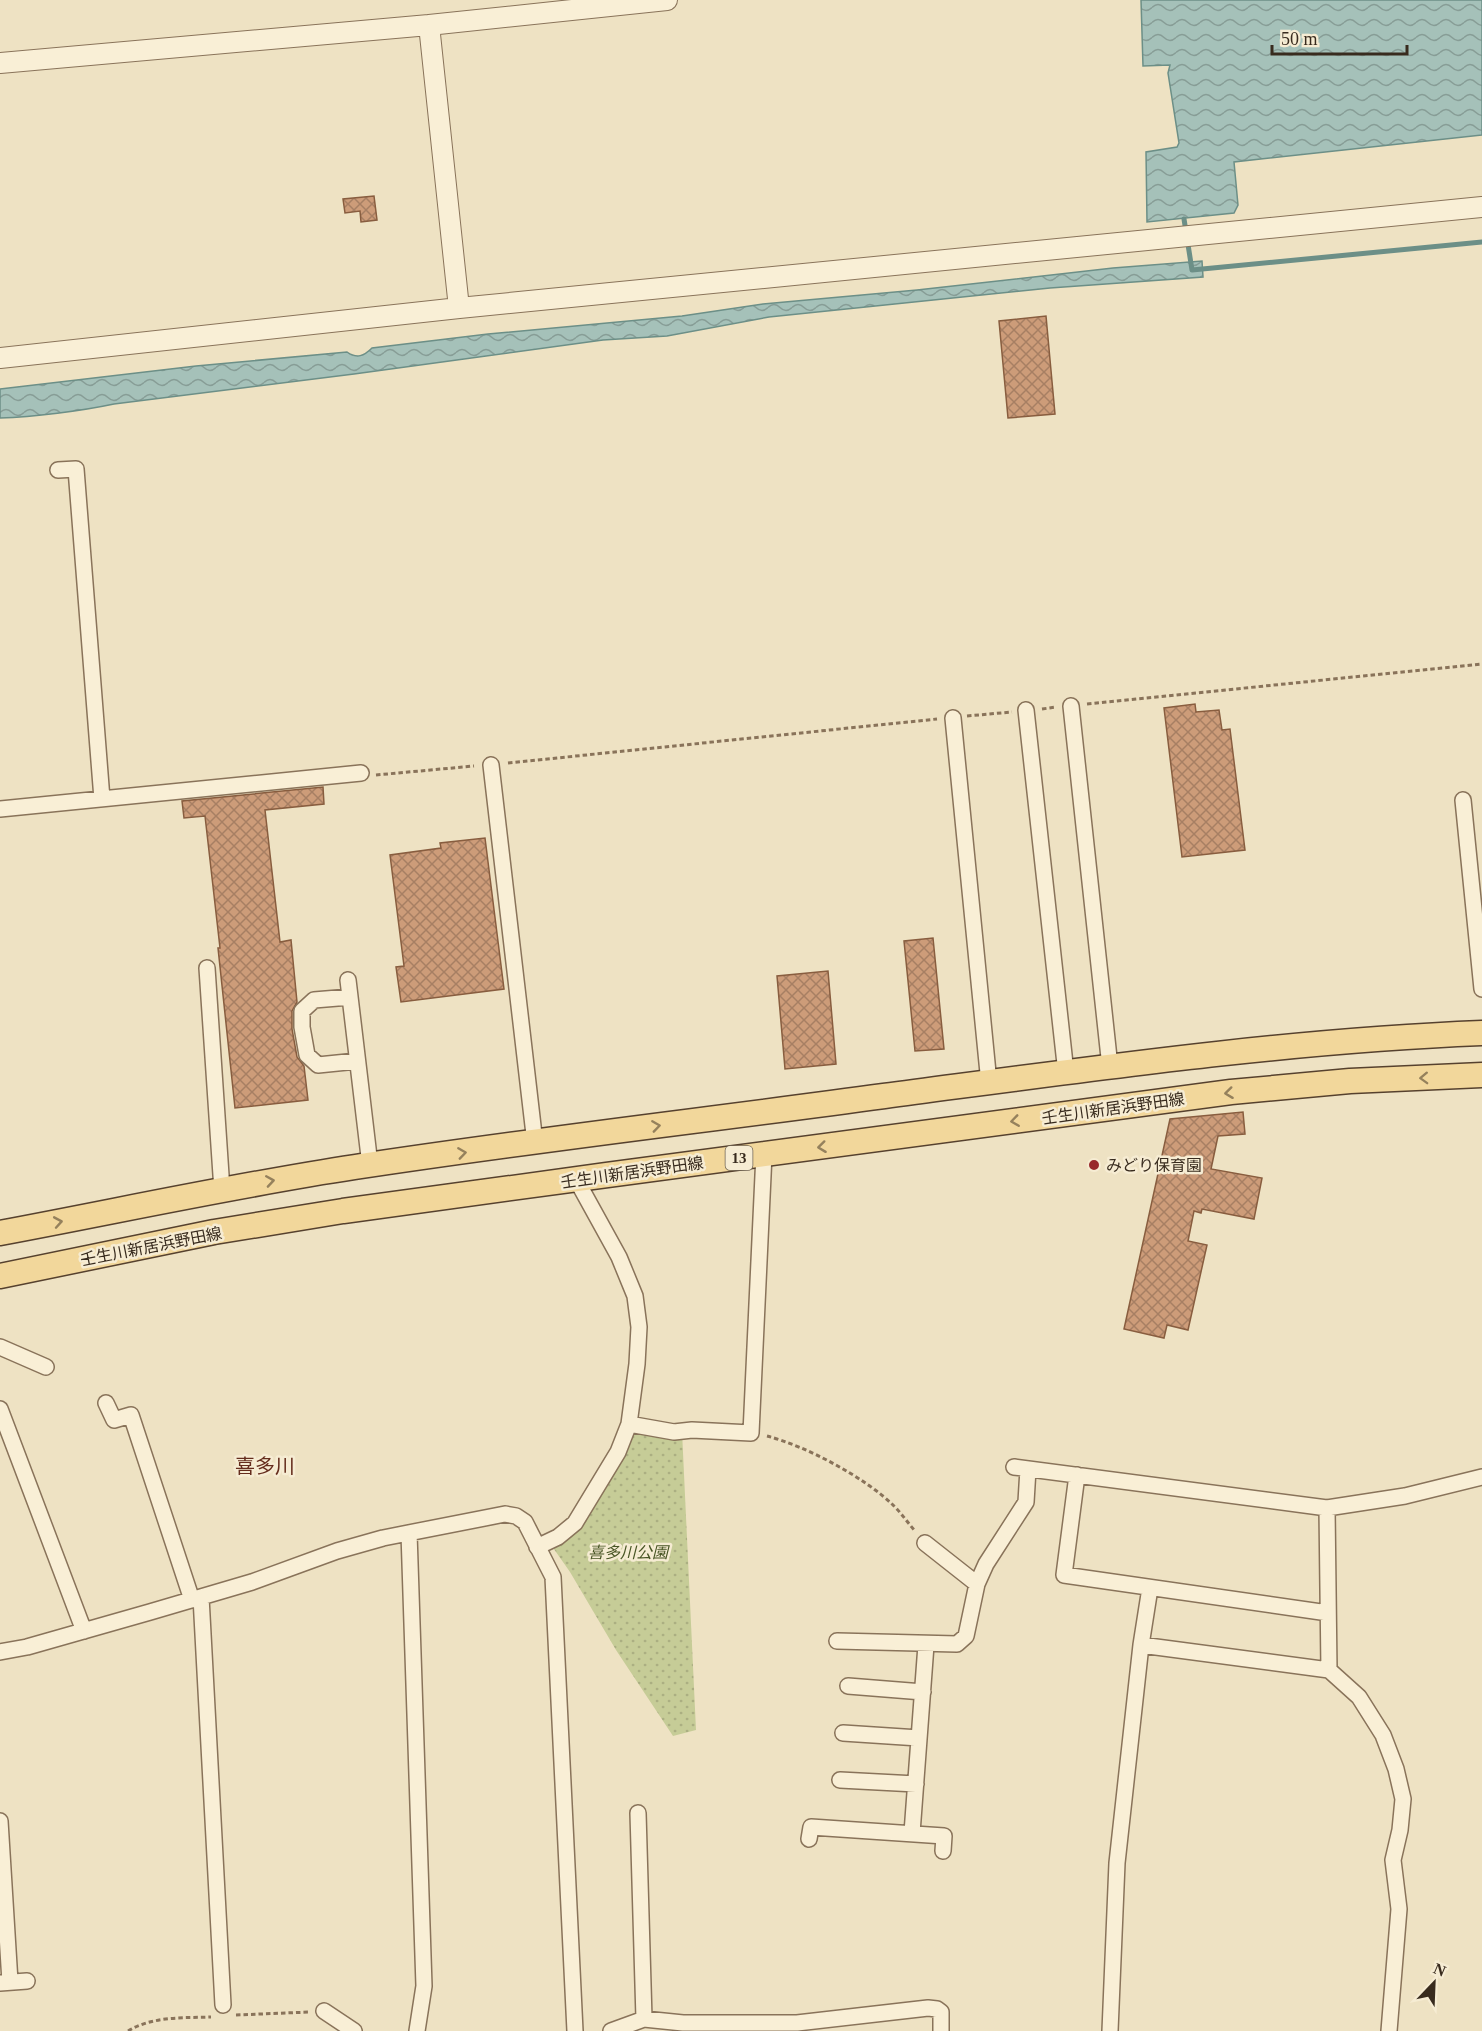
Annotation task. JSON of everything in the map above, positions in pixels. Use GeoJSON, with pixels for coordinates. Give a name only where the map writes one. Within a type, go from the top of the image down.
{"type":"FeatureCollection","features":[{"type":"Feature","properties":{"kind":"main road"},"geometry":{"type":"LineString","coordinates":[[0,1233],[222,1190],[370,1165],[1066,1073],[1316,1044],[1482,1034]]}},
{"type":"Feature","properties":{"kind":"main road","name":"壬生川新居浜野田線"},"geometry":{"type":"LineString","coordinates":[[0,1276],[214,1232],[343,1211],[576,1179],[1231,1092],[1350,1081],[1482,1075]]}},
{"type":"Feature","properties":{"kind":"street"},"geometry":{"type":"LineString","coordinates":[[0,63],[429,25],[666,0]]}},
{"type":"Feature","properties":{"kind":"street"},"geometry":{"type":"LineString","coordinates":[[429,25],[459,308]]}},
{"type":"Feature","properties":{"kind":"street"},"geometry":{"type":"LineString","coordinates":[[0,358],[459,308],[1482,207]]}},
{"type":"Feature","properties":{"kind":"street"},"geometry":{"type":"LineString","coordinates":[[58,470],[76,469],[102,799]]}},
{"type":"Feature","properties":{"kind":"street"},"geometry":{"type":"LineString","coordinates":[[1071,706],[1110,1068]]}},
{"type":"Feature","properties":{"kind":"street"},"geometry":{"type":"LineString","coordinates":[[1026,710],[1066,1073]]}},
{"type":"Feature","properties":{"kind":"street"},"geometry":{"type":"LineString","coordinates":[[953,718],[989,1083]]}},
{"type":"Feature","properties":{"kind":"street"},"geometry":{"type":"LineString","coordinates":[[491,765],[534,1143]]}},
{"type":"Feature","properties":{"kind":"street"},"geometry":{"type":"LineString","coordinates":[[0,809],[361,773]]}},
{"type":"Feature","properties":{"kind":"street"},"geometry":{"type":"LineString","coordinates":[[1463,800],[1482,989]]}},
{"type":"Feature","properties":{"kind":"street"},"geometry":{"type":"LineString","coordinates":[[207,968],[222,1190]]}},
{"type":"Feature","properties":{"kind":"street"},"geometry":{"type":"LineString","coordinates":[[348,980],[370,1165]]}},
{"type":"Feature","properties":{"kind":"street"},"geometry":{"type":"LineString","coordinates":[[350,997],[314,1000],[302,1011],[302,1027],[307,1055],[318,1065],[357,1061]]}},
{"type":"Feature","properties":{"kind":"street"},"geometry":{"type":"LineString","coordinates":[[629,1424],[674,1432],[692,1430],[751,1432],[764,1154]]}},
{"type":"Feature","properties":{"kind":"street"},"geometry":{"type":"LineString","coordinates":[[537,1547],[558,1537],[575,1523],[618,1452],[629,1424],[637,1364],[639,1336],[635,1296],[620,1257],[576,1179]]}},
{"type":"Feature","properties":{"kind":"street"},"geometry":{"type":"LineString","coordinates":[[0,1347],[46,1367]]}},
{"type":"Feature","properties":{"kind":"street"},"geometry":{"type":"LineString","coordinates":[[106,1403],[114,1420],[131,1415],[197,1598],[223,2005]]}},
{"type":"Feature","properties":{"kind":"street"},"geometry":{"type":"LineString","coordinates":[[0,1409],[84,1631]]}},
{"type":"Feature","properties":{"kind":"street"},"geometry":{"type":"LineString","coordinates":[[837,1641],[957,1644],[966,1636],[977,1584],[986,1564],[1026,1502],[1021,1468],[1327,1508],[1405,1496],[1482,1477]]}},
{"type":"Feature","properties":{"kind":"street"},"geometry":{"type":"LineString","coordinates":[[1077,1475],[1064,1575],[1328,1612]]}},
{"type":"Feature","properties":{"kind":"street"},"geometry":{"type":"LineString","coordinates":[[1327,1508],[1329,1670]]}},
{"type":"Feature","properties":{"kind":"street"},"geometry":{"type":"LineString","coordinates":[[0,1652],[27,1647],[252,1582],[337,1551],[383,1538],[505,1514],[516,1516],[525,1522],[553,1577],[574,2031]]}},
{"type":"Feature","properties":{"kind":"street"},"geometry":{"type":"LineString","coordinates":[[409,1533],[424,1986],[417,2031]]}},
{"type":"Feature","properties":{"kind":"street"},"geometry":{"type":"LineString","coordinates":[[925,1543],[977,1584]]}},
{"type":"Feature","properties":{"kind":"street"},"geometry":{"type":"LineString","coordinates":[[1110,2031],[1117,1863],[1141,1645],[1150,1588]]}},
{"type":"Feature","properties":{"kind":"street"},"geometry":{"type":"LineString","coordinates":[[912,1833],[926,1645]]}},
{"type":"Feature","properties":{"kind":"street"},"geometry":{"type":"LineString","coordinates":[[1141,1645],[1329,1670],[1359,1697],[1383,1735],[1396,1769],[1403,1799],[1400,1830],[1393,1860],[1399,1909],[1389,2031]]}},
{"type":"Feature","properties":{"kind":"street"},"geometry":{"type":"LineString","coordinates":[[848,1686],[923,1692]]}},
{"type":"Feature","properties":{"kind":"street"},"geometry":{"type":"LineString","coordinates":[[843,1733],[919,1738]]}},
{"type":"Feature","properties":{"kind":"street"},"geometry":{"type":"LineString","coordinates":[[840,1780],[916,1784]]}},
{"type":"Feature","properties":{"kind":"street"},"geometry":{"type":"LineString","coordinates":[[638,1813],[644,2019]]}},
{"type":"Feature","properties":{"kind":"street"},"geometry":{"type":"LineString","coordinates":[[0,1821],[5,1983],[27,1981]]}},
{"type":"Feature","properties":{"kind":"street"},"geometry":{"type":"LineString","coordinates":[[809,1839],[811,1827],[912,1833],[944,1836],[943,1851]]}},
{"type":"Feature","properties":{"kind":"street"},"geometry":{"type":"LineString","coordinates":[[611,2031],[644,2019],[682,2023],[797,2023],[928,2008],[941,2012],[941,2031]]}},
{"type":"Feature","properties":{"kind":"street"},"geometry":{"type":"LineString","coordinates":[[324,2011],[354,2031]]}},
{"type":"Feature","properties":{"kind":"path"},"geometry":{"type":"LineString","coordinates":[[361,773],[384,775],[491,765],[1482,664]]}},
{"type":"Feature","properties":{"kind":"path"},"geometry":{"type":"LineString","coordinates":[[751,1432],[770,1436],[848,1471],[874,1488],[895,1507],[925,1543]]}},
{"type":"Feature","properties":{"kind":"green space","name":"喜多川公園"},"geometry":{"type":"Polygon","coordinates":[[[629,1424],[682,1431],[696,1730],[673,1736],[549,1542],[575,1523],[629,1424]]]}},
{"type":"Feature","properties":{"kind":"water"},"geometry":{"type":"Polygon","coordinates":[[[1141,0],[1482,0],[1482,135],[1234,162],[1238,205],[1234,213],[1147,222],[1146,152],[1177,147],[1179,143],[1168,73],[1170,65],[1143,66],[1141,0]]]}},
{"type":"Feature","properties":{"kind":"water"},"geometry":{"type":"Polygon","coordinates":[[[1202,261],[1203,277],[1050,288],[769,317],[667,336],[603,340],[57,413],[0,418],[0,389],[196,366],[347,352],[360,356],[372,348],[488,334],[682,316],[763,304],[917,290],[1113,268],[1202,261]]]}},
{"type":"Feature","properties":{"kind":"building"},"geometry":{"type":"Polygon","coordinates":[[[374,196],[377,220],[361,222],[360,211],[345,213],[343,199],[374,196]]]}},
{"type":"Feature","properties":{"kind":"building"},"geometry":{"type":"Polygon","coordinates":[[[1046,316],[1055,414],[1008,418],[999,321],[1046,316]]]}},
{"type":"Feature","properties":{"kind":"building"},"geometry":{"type":"Polygon","coordinates":[[[1195,704],[1196,712],[1219,710],[1222,730],[1230,729],[1245,850],[1182,857],[1164,708],[1195,704]]]}},
{"type":"Feature","properties":{"kind":"building"},"geometry":{"type":"Polygon","coordinates":[[[323,787],[324,804],[265,810],[280,942],[291,940],[297,1002],[292,1011],[292,1029],[297,1057],[304,1066],[308,1100],[235,1108],[205,816],[184,818],[182,801],[323,787]]]}},
{"type":"Feature","properties":{"kind":"building"},"geometry":{"type":"Polygon","coordinates":[[[485,838],[504,989],[401,1002],[396,967],[404,966],[390,855],[441,848],[440,843],[485,838]]]}},
{"type":"Feature","properties":{"kind":"building"},"geometry":{"type":"Polygon","coordinates":[[[933,938],[944,1049],[915,1051],[904,941],[933,938]]]}},
{"type":"Feature","properties":{"kind":"building"},"geometry":{"type":"Polygon","coordinates":[[[828,971],[836,1064],[785,1069],[777,976],[828,971]]]}},
{"type":"Feature","properties":{"kind":"building"},"geometry":{"type":"Polygon","coordinates":[[[1243,1112],[1245,1134],[1218,1136],[1211,1169],[1262,1178],[1254,1219],[1202,1209],[1201,1213],[1194,1211],[1188,1241],[1207,1245],[1188,1330],[1167,1325],[1164,1338],[1124,1329],[1170,1119],[1243,1112]]]}},
{"type":"Feature","properties":{"kind":"waterway"},"geometry":{"type":"LineString","coordinates":[[1184,219],[1192,270],[1482,242]]}},
{"type":"Feature","properties":{"kind":"place","name":"みどり保育園"},"geometry":{"type":"Point","coordinates":[1094,1165]}},
{"type":"Feature","properties":{"kind":"district","name":"喜多川"},"geometry":{"type":"Point","coordinates":[265,1466]}}]}
